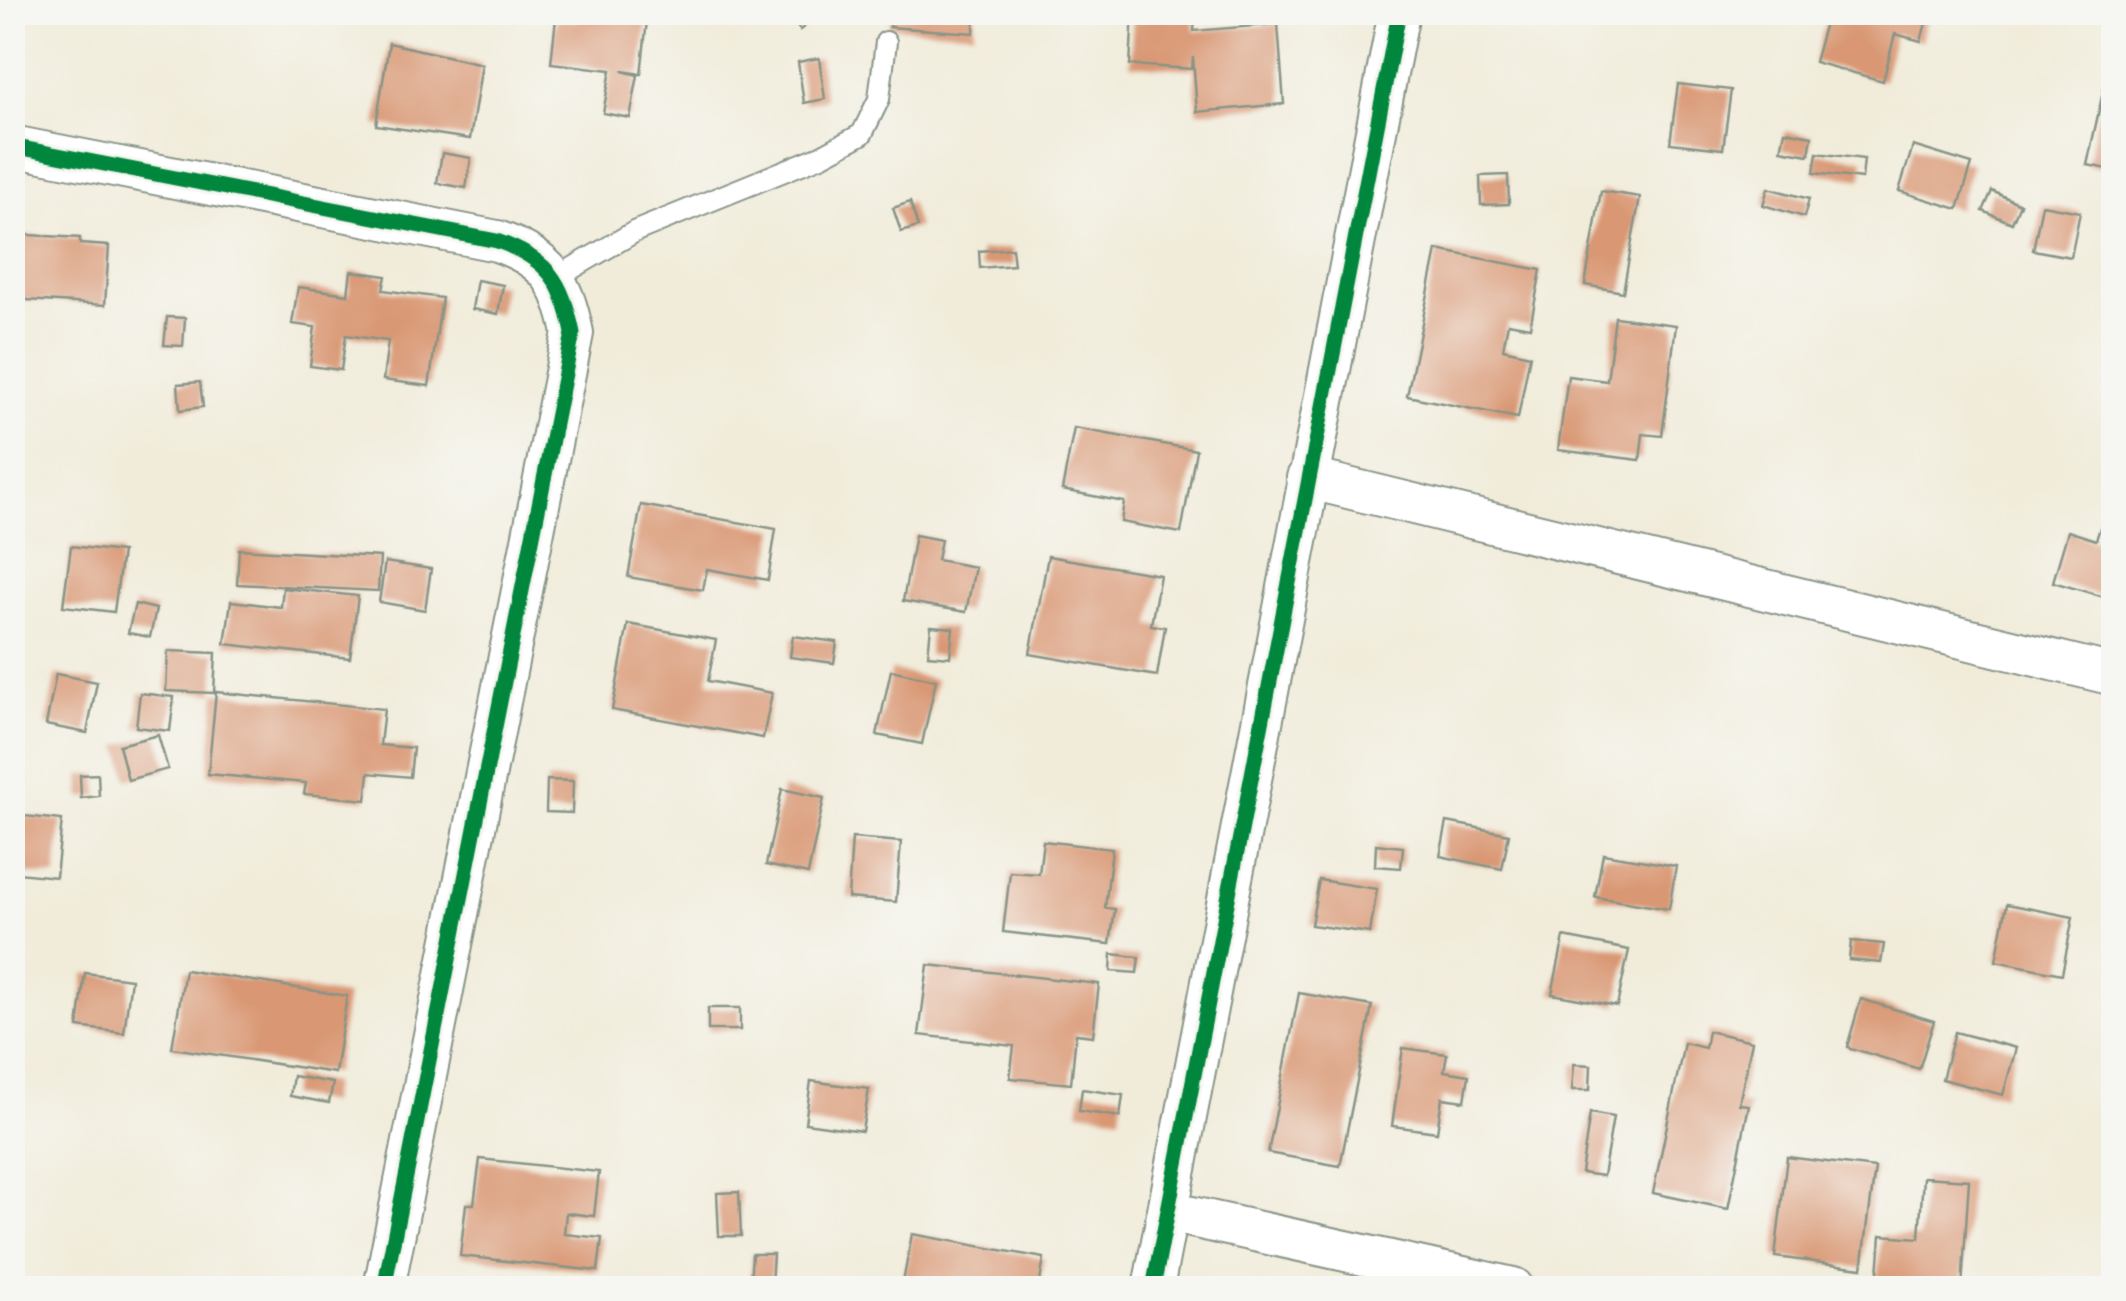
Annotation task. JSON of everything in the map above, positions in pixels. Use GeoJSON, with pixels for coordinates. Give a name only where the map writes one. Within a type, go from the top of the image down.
{"type":"FeatureCollection","features":[{"type":"Feature","properties":{"kind":"street"},"geometry":{"type":"LineString","coordinates":[[1152,1288],[1398,12]]}},
{"type":"Feature","properties":{"kind":"street"},"geometry":{"type":"LineString","coordinates":[[12,146],[497,241],[532,254],[564,292],[573,333],[384,1288]]}},
{"type":"Feature","properties":{"kind":"street"},"geometry":{"type":"LineString","coordinates":[[1307,478],[2114,675]]}},
{"type":"Feature","properties":{"kind":"street"},"geometry":{"type":"LineString","coordinates":[[1169,1212],[1513,1288]]}},
{"type":"Feature","properties":{"kind":"lane"},"geometry":{"type":"LineString","coordinates":[[554,279],[636,231],[821,156],[862,134],[879,100],[886,42]]}},
{"type":"Feature","properties":{"kind":"building"},"geometry":{"type":"Polygon","coordinates":[[[579,12],[648,12],[641,74],[622,71],[638,75],[630,118],[603,113],[611,70],[551,63],[556,18],[578,20],[579,12]]]}},
{"type":"Feature","properties":{"kind":"building"},"geometry":{"type":"Polygon","coordinates":[[[786,12],[823,12],[800,30],[786,12]]]}},
{"type":"Feature","properties":{"kind":"building"},"geometry":{"type":"Polygon","coordinates":[[[891,12],[975,12],[974,33],[889,27],[891,12]]]}},
{"type":"Feature","properties":{"kind":"building"},"geometry":{"type":"Polygon","coordinates":[[[1133,12],[1195,16],[1194,31],[1278,24],[1284,104],[1197,112],[1193,57],[1192,69],[1130,65],[1133,12]]]}},
{"type":"Feature","properties":{"kind":"building"},"geometry":{"type":"Polygon","coordinates":[[[1828,12],[1929,12],[1921,41],[1895,34],[1883,81],[1814,62],[1828,12]]]}},
{"type":"Feature","properties":{"kind":"building"},"geometry":{"type":"Polygon","coordinates":[[[389,43],[482,64],[470,139],[376,125],[389,43]]]}},
{"type":"Feature","properties":{"kind":"building"},"geometry":{"type":"Polygon","coordinates":[[[819,58],[825,99],[804,103],[798,62],[819,58]]]}},
{"type":"Feature","properties":{"kind":"building"},"geometry":{"type":"Polygon","coordinates":[[[2108,69],[2114,70],[2114,170],[2087,165],[2108,69]]]}},
{"type":"Feature","properties":{"kind":"building"},"geometry":{"type":"Polygon","coordinates":[[[1678,84],[1731,90],[1723,149],[1670,143],[1678,84]]]}},
{"type":"Feature","properties":{"kind":"building"},"geometry":{"type":"Polygon","coordinates":[[[1785,131],[1812,136],[1809,155],[1781,150],[1785,131]]]}},
{"type":"Feature","properties":{"kind":"building"},"geometry":{"type":"Polygon","coordinates":[[[1913,146],[1972,164],[1958,209],[1899,191],[1913,146]]]}},
{"type":"Feature","properties":{"kind":"building"},"geometry":{"type":"Polygon","coordinates":[[[442,153],[471,158],[466,188],[437,183],[442,153]]]}},
{"type":"Feature","properties":{"kind":"building"},"geometry":{"type":"Polygon","coordinates":[[[1817,153],[1864,159],[1862,179],[1814,173],[1817,153]]]}},
{"type":"Feature","properties":{"kind":"building"},"geometry":{"type":"Polygon","coordinates":[[[1508,175],[1509,204],[1481,205],[1480,176],[1508,175]]]}},
{"type":"Feature","properties":{"kind":"building"},"geometry":{"type":"Polygon","coordinates":[[[1768,188],[1809,199],[1804,217],[1763,205],[1768,188]]]}},
{"type":"Feature","properties":{"kind":"building"},"geometry":{"type":"Polygon","coordinates":[[[1601,191],[1640,197],[1623,292],[1585,285],[1601,191]]]}},
{"type":"Feature","properties":{"kind":"building"},"geometry":{"type":"Polygon","coordinates":[[[1992,191],[2020,204],[2012,223],[1983,211],[1992,191]]]}},
{"type":"Feature","properties":{"kind":"building"},"geometry":{"type":"Polygon","coordinates":[[[910,202],[918,227],[901,232],[893,208],[910,202]]]}},
{"type":"Feature","properties":{"kind":"building"},"geometry":{"type":"Polygon","coordinates":[[[2042,205],[2080,212],[2071,257],[2033,250],[2042,205]]]}},
{"type":"Feature","properties":{"kind":"building"},"geometry":{"type":"Polygon","coordinates":[[[12,234],[80,238],[80,244],[109,246],[105,305],[12,299],[12,234]]]}},
{"type":"Feature","properties":{"kind":"building"},"geometry":{"type":"Polygon","coordinates":[[[1012,248],[1014,265],[980,268],[979,251],[1012,248]]]}},
{"type":"Feature","properties":{"kind":"building"},"geometry":{"type":"Polygon","coordinates":[[[1437,250],[1541,270],[1530,327],[1508,323],[1503,349],[1530,355],[1518,418],[1407,396],[1437,250]]]}},
{"type":"Feature","properties":{"kind":"building"},"geometry":{"type":"Polygon","coordinates":[[[351,271],[386,276],[383,290],[442,298],[429,386],[383,380],[388,341],[346,335],[341,370],[310,366],[315,327],[292,324],[298,287],[348,294],[351,271]]]}},
{"type":"Feature","properties":{"kind":"building"},"geometry":{"type":"Polygon","coordinates":[[[477,280],[503,285],[498,314],[472,309],[477,280]]]}},
{"type":"Feature","properties":{"kind":"building"},"geometry":{"type":"Polygon","coordinates":[[[167,317],[185,318],[183,346],[164,345],[167,317]]]}},
{"type":"Feature","properties":{"kind":"building"},"geometry":{"type":"Polygon","coordinates":[[[1615,317],[1676,325],[1662,436],[1643,434],[1640,460],[1558,450],[1568,376],[1607,381],[1615,317]]]}},
{"type":"Feature","properties":{"kind":"building"},"geometry":{"type":"Polygon","coordinates":[[[200,382],[203,407],[180,410],[178,384],[200,382]]]}},
{"type":"Feature","properties":{"kind":"building"},"geometry":{"type":"Polygon","coordinates":[[[1074,428],[1196,450],[1181,533],[1121,522],[1124,502],[1062,490],[1074,428]]]}},
{"type":"Feature","properties":{"kind":"building"},"geometry":{"type":"Polygon","coordinates":[[[2114,486],[2114,600],[2053,582],[2068,531],[2096,540],[2114,486]]]}},
{"type":"Feature","properties":{"kind":"building"},"geometry":{"type":"Polygon","coordinates":[[[641,505],[776,529],[768,580],[707,569],[703,590],[628,577],[641,505]]]}},
{"type":"Feature","properties":{"kind":"building"},"geometry":{"type":"Polygon","coordinates":[[[915,535],[941,540],[937,560],[975,567],[966,612],[903,601],[915,535]]]}},
{"type":"Feature","properties":{"kind":"building"},"geometry":{"type":"Polygon","coordinates":[[[71,546],[122,552],[114,612],[63,606],[71,546]]]}},
{"type":"Feature","properties":{"kind":"building"},"geometry":{"type":"Polygon","coordinates":[[[239,549],[380,557],[378,591],[237,584],[239,549]]]}},
{"type":"Feature","properties":{"kind":"building"},"geometry":{"type":"Polygon","coordinates":[[[1048,556],[1160,575],[1151,625],[1165,627],[1157,676],[1030,654],[1048,556]]]}},
{"type":"Feature","properties":{"kind":"building"},"geometry":{"type":"Polygon","coordinates":[[[385,562],[431,569],[425,610],[379,602],[385,562]]]}},
{"type":"Feature","properties":{"kind":"building"},"geometry":{"type":"Polygon","coordinates":[[[283,588],[358,596],[350,658],[225,644],[231,601],[281,607],[283,588]]]}},
{"type":"Feature","properties":{"kind":"building"},"geometry":{"type":"Polygon","coordinates":[[[135,604],[156,609],[150,637],[128,633],[135,604]]]}},
{"type":"Feature","properties":{"kind":"building"},"geometry":{"type":"Polygon","coordinates":[[[628,624],[716,640],[708,681],[772,693],[763,738],[612,710],[628,624]]]}},
{"type":"Feature","properties":{"kind":"building"},"geometry":{"type":"Polygon","coordinates":[[[931,626],[953,628],[950,657],[928,655],[931,626]]]}},
{"type":"Feature","properties":{"kind":"building"},"geometry":{"type":"Polygon","coordinates":[[[793,636],[837,642],[834,663],[790,657],[793,636]]]}},
{"type":"Feature","properties":{"kind":"building"},"geometry":{"type":"Polygon","coordinates":[[[168,651],[216,653],[214,693],[166,691],[168,651]]]}},
{"type":"Feature","properties":{"kind":"building"},"geometry":{"type":"Polygon","coordinates":[[[891,670],[936,680],[922,744],[877,735],[891,670]]]}},
{"type":"Feature","properties":{"kind":"building"},"geometry":{"type":"Polygon","coordinates":[[[56,674],[97,682],[87,733],[46,725],[56,674]]]}},
{"type":"Feature","properties":{"kind":"building"},"geometry":{"type":"Polygon","coordinates":[[[216,692],[384,709],[380,745],[413,748],[410,777],[369,773],[366,800],[304,794],[306,783],[208,774],[216,692]]]}},
{"type":"Feature","properties":{"kind":"building"},"geometry":{"type":"Polygon","coordinates":[[[140,693],[174,697],[170,731],[136,727],[140,693]]]}},
{"type":"Feature","properties":{"kind":"building"},"geometry":{"type":"Polygon","coordinates":[[[158,735],[168,769],[128,780],[119,745],[158,735]]]}},
{"type":"Feature","properties":{"kind":"building"},"geometry":{"type":"Polygon","coordinates":[[[98,774],[99,796],[81,798],[80,775],[98,774]]]}},
{"type":"Feature","properties":{"kind":"building"},"geometry":{"type":"Polygon","coordinates":[[[547,780],[573,781],[572,813],[546,812],[547,780]]]}},
{"type":"Feature","properties":{"kind":"building"},"geometry":{"type":"Polygon","coordinates":[[[782,789],[824,798],[808,874],[766,865],[782,789]]]}},
{"type":"Feature","properties":{"kind":"building"},"geometry":{"type":"Polygon","coordinates":[[[24,816],[62,820],[56,877],[17,873],[24,816]]]}},
{"type":"Feature","properties":{"kind":"building"},"geometry":{"type":"Polygon","coordinates":[[[1447,822],[1509,834],[1502,869],[1440,856],[1447,822]]]}},
{"type":"Feature","properties":{"kind":"building"},"geometry":{"type":"Polygon","coordinates":[[[852,838],[901,842],[896,902],[848,898],[852,838]]]}},
{"type":"Feature","properties":{"kind":"building"},"geometry":{"type":"Polygon","coordinates":[[[1043,841],[1112,849],[1105,908],[1115,909],[1110,944],[1003,932],[1010,872],[1039,874],[1043,841]]]}},
{"type":"Feature","properties":{"kind":"building"},"geometry":{"type":"Polygon","coordinates":[[[1376,844],[1403,847],[1401,868],[1375,866],[1376,844]]]}},
{"type":"Feature","properties":{"kind":"building"},"geometry":{"type":"Polygon","coordinates":[[[1603,854],[1676,866],[1669,909],[1595,897],[1603,854]]]}},
{"type":"Feature","properties":{"kind":"building"},"geometry":{"type":"Polygon","coordinates":[[[1319,880],[1377,889],[1370,933],[1311,925],[1319,880]]]}},
{"type":"Feature","properties":{"kind":"building"},"geometry":{"type":"Polygon","coordinates":[[[2007,904],[2073,917],[2062,974],[1996,961],[2007,904]]]}},
{"type":"Feature","properties":{"kind":"building"},"geometry":{"type":"Polygon","coordinates":[[[1564,937],[1629,950],[1617,1006],[1552,994],[1564,937]]]}},
{"type":"Feature","properties":{"kind":"building"},"geometry":{"type":"Polygon","coordinates":[[[1851,941],[1884,944],[1881,963],[1849,960],[1851,941]]]}},
{"type":"Feature","properties":{"kind":"building"},"geometry":{"type":"Polygon","coordinates":[[[1112,954],[1139,957],[1137,973],[1111,971],[1112,954]]]}},
{"type":"Feature","properties":{"kind":"building"},"geometry":{"type":"Polygon","coordinates":[[[928,965],[1099,984],[1093,1036],[1076,1034],[1071,1084],[1010,1078],[1014,1046],[919,1035],[928,965]]]}},
{"type":"Feature","properties":{"kind":"building"},"geometry":{"type":"Polygon","coordinates":[[[185,970],[347,996],[335,1073],[172,1048],[185,970]]]}},
{"type":"Feature","properties":{"kind":"building"},"geometry":{"type":"Polygon","coordinates":[[[85,973],[131,979],[124,1033],[78,1027],[85,973]]]}},
{"type":"Feature","properties":{"kind":"building"},"geometry":{"type":"Polygon","coordinates":[[[1299,993],[1372,1006],[1340,1166],[1268,1153],[1299,993]]]}},
{"type":"Feature","properties":{"kind":"building"},"geometry":{"type":"Polygon","coordinates":[[[1861,999],[1934,1021],[1919,1069],[1847,1047],[1861,999]]]}},
{"type":"Feature","properties":{"kind":"building"},"geometry":{"type":"Polygon","coordinates":[[[708,1008],[740,1008],[740,1030],[708,1030],[708,1008]]]}},
{"type":"Feature","properties":{"kind":"building"},"geometry":{"type":"Polygon","coordinates":[[[1708,1031],[1752,1041],[1739,1104],[1749,1105],[1728,1209],[1653,1193],[1684,1043],[1705,1048],[1708,1031]]]}},
{"type":"Feature","properties":{"kind":"building"},"geometry":{"type":"Polygon","coordinates":[[[1955,1032],[2016,1048],[2003,1095],[1942,1079],[1955,1032]]]}},
{"type":"Feature","properties":{"kind":"building"},"geometry":{"type":"Polygon","coordinates":[[[1403,1048],[1447,1054],[1444,1071],[1469,1075],[1465,1101],[1442,1098],[1437,1132],[1392,1126],[1403,1048]]]}},
{"type":"Feature","properties":{"kind":"building"},"geometry":{"type":"Polygon","coordinates":[[[1574,1064],[1591,1065],[1590,1090],[1572,1090],[1574,1064]]]}},
{"type":"Feature","properties":{"kind":"building"},"geometry":{"type":"Polygon","coordinates":[[[293,1076],[333,1083],[329,1103],[290,1096],[293,1076]]]}},
{"type":"Feature","properties":{"kind":"building"},"geometry":{"type":"Polygon","coordinates":[[[811,1081],[869,1089],[862,1131],[805,1123],[811,1081]]]}},
{"type":"Feature","properties":{"kind":"building"},"geometry":{"type":"Polygon","coordinates":[[[1082,1089],[1123,1095],[1120,1117],[1079,1111],[1082,1089]]]}},
{"type":"Feature","properties":{"kind":"building"},"geometry":{"type":"Polygon","coordinates":[[[1590,1113],[1613,1117],[1603,1176],[1581,1173],[1590,1113]]]}},
{"type":"Feature","properties":{"kind":"building"},"geometry":{"type":"Polygon","coordinates":[[[1787,1157],[1875,1168],[1862,1268],[1775,1257],[1787,1157]]]}},
{"type":"Feature","properties":{"kind":"building"},"geometry":{"type":"Polygon","coordinates":[[[480,1159],[599,1172],[594,1216],[566,1213],[564,1234],[602,1238],[598,1271],[460,1256],[466,1204],[474,1204],[480,1159]]]}},
{"type":"Feature","properties":{"kind":"building"},"geometry":{"type":"Polygon","coordinates":[[[1923,1177],[1969,1180],[1962,1288],[1877,1288],[1881,1235],[1919,1238],[1923,1177]]]}},
{"type":"Feature","properties":{"kind":"building"},"geometry":{"type":"Polygon","coordinates":[[[739,1192],[741,1236],[719,1236],[717,1193],[739,1192]]]}},
{"type":"Feature","properties":{"kind":"building"},"geometry":{"type":"Polygon","coordinates":[[[912,1234],[1044,1258],[1039,1288],[902,1288],[912,1234]]]}},
{"type":"Feature","properties":{"kind":"building"},"geometry":{"type":"Polygon","coordinates":[[[752,1254],[773,1254],[771,1285],[750,1283],[752,1254]]]}},
{"type":"Feature","properties":{"kind":"cycle path"},"geometry":{"type":"LineString","coordinates":[[1153,1288],[1399,12]]}},
{"type":"Feature","properties":{"kind":"cycle path"},"geometry":{"type":"LineString","coordinates":[[12,146],[497,241],[541,264],[564,299],[573,333],[384,1288]]}}]}
